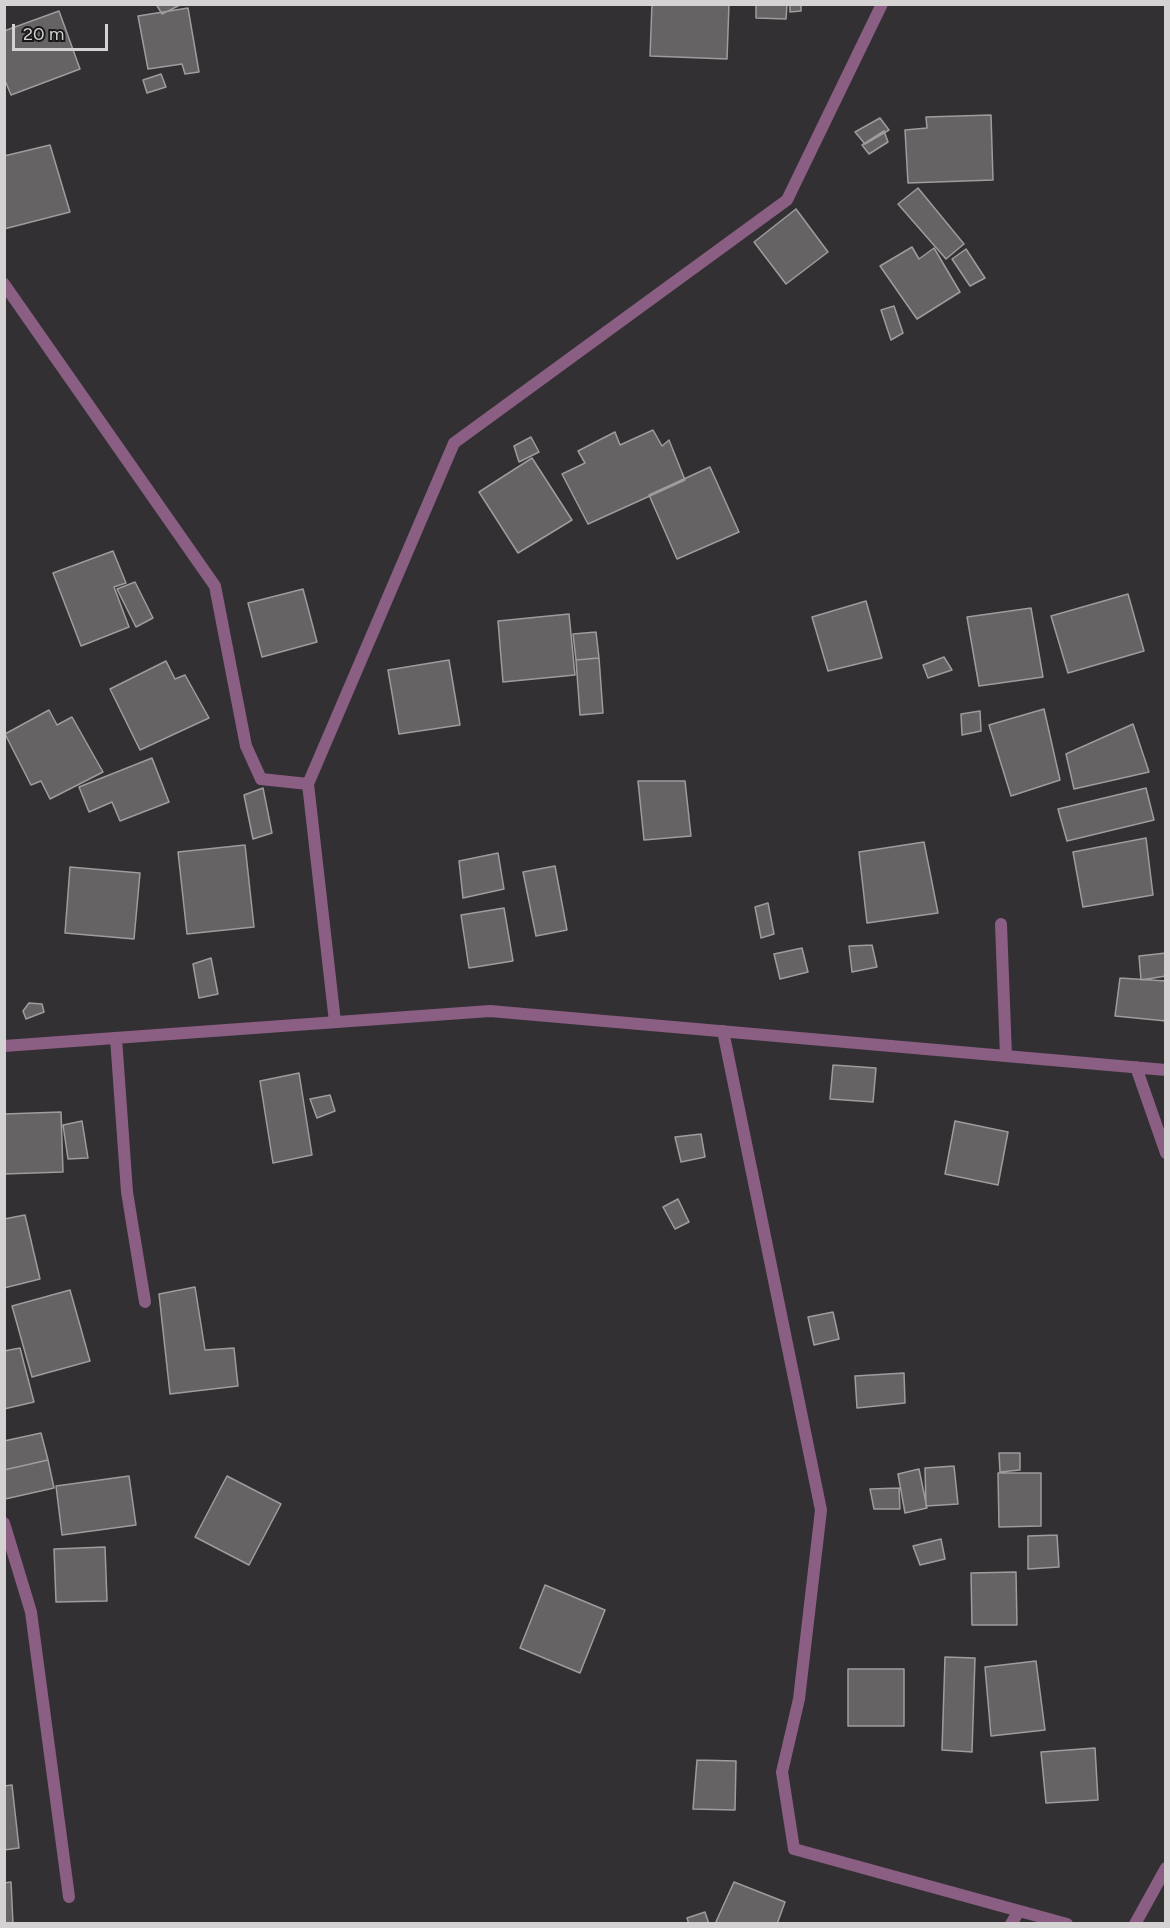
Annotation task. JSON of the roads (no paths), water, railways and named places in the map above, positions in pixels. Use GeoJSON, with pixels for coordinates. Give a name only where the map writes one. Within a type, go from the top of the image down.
{"type":"FeatureCollection","features":[{"type":"Feature","properties":{"kind":"street"},"geometry":{"type":"LineString","coordinates":[[335,1022],[308,784],[454,443],[787,201],[882,4]]}},
{"type":"Feature","properties":{"kind":"street"},"geometry":{"type":"LineString","coordinates":[[4,284],[215,586],[246,746],[261,779],[308,784]]}},
{"type":"Feature","properties":{"kind":"street"},"geometry":{"type":"LineString","coordinates":[[1001,924],[1006,1056]]}},
{"type":"Feature","properties":{"kind":"street"},"geometry":{"type":"LineString","coordinates":[[4,1046],[490,1011],[1166,1070]]}},
{"type":"Feature","properties":{"kind":"street"},"geometry":{"type":"LineString","coordinates":[[723,1031],[821,1510],[799,1699],[782,1772],[794,1849],[1067,1923]]}},
{"type":"Feature","properties":{"kind":"street"},"geometry":{"type":"LineString","coordinates":[[116,1038],[127,1192],[145,1302]]}},
{"type":"Feature","properties":{"kind":"street"},"geometry":{"type":"LineString","coordinates":[[1136,1067],[1166,1153]]}},
{"type":"Feature","properties":{"kind":"street"},"geometry":{"type":"LineString","coordinates":[[4,1523],[31,1612],[69,1897]]}},
{"type":"Feature","properties":{"kind":"street"},"geometry":{"type":"LineString","coordinates":[[1135,1923],[1166,1868]]}},
{"type":"Feature","properties":{"kind":"street"},"geometry":{"type":"LineString","coordinates":[[1011,1923],[1019,1911]]}}]}
